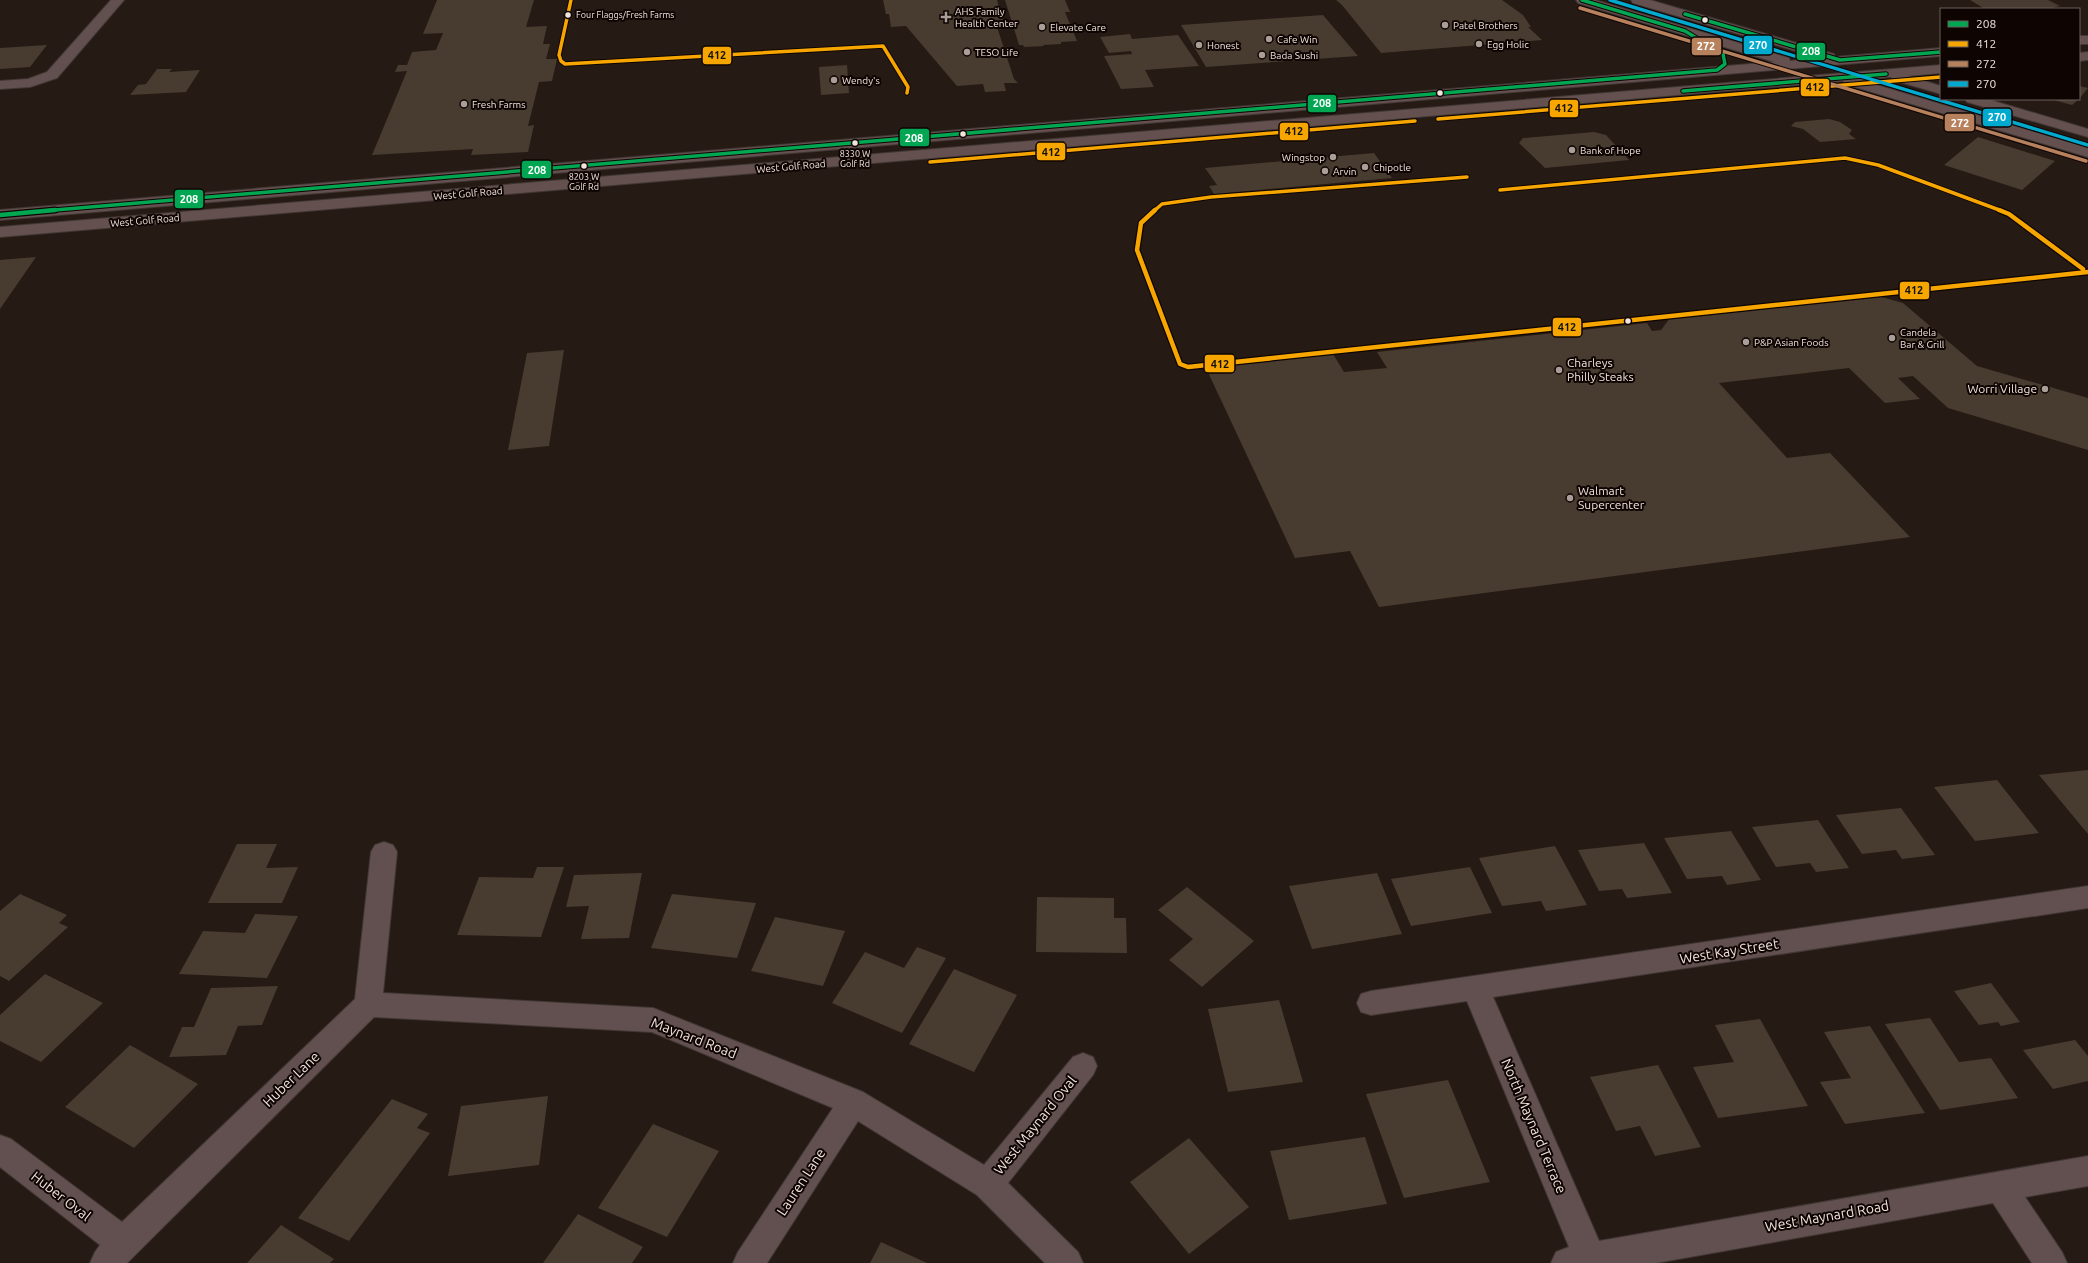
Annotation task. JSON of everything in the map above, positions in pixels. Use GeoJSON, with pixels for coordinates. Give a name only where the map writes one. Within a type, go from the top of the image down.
{"type":"FeatureCollection","features":[{"type":"Feature","properties":{"kind":"main road"},"geometry":{"type":"LineString","coordinates":[[1582,0],[2088,152]]}},
{"type":"Feature","properties":{"kind":"main road"},"geometry":{"type":"LineString","coordinates":[[1637,0],[1940,90]]}},
{"type":"Feature","properties":{"kind":"main road"},"geometry":{"type":"LineString","coordinates":[[1685,31],[1723,54],[1725,64],[1717,70]]}},
{"type":"Feature","properties":{"kind":"main road","name":"West Golf Road"},"geometry":{"type":"LineString","coordinates":[[0,215],[1940,52]]}},
{"type":"Feature","properties":{"kind":"main road","name":"West Golf Road"},"geometry":{"type":"LineString","coordinates":[[0,232],[1940,69]]}},
{"type":"Feature","properties":{"kind":"main road"},"geometry":{"type":"LineString","coordinates":[[1975,100],[2088,133]]}},
{"type":"Feature","properties":{"kind":"street"},"geometry":{"type":"LineString","coordinates":[[0,85],[30,83],[52,75],[118,0]]}},
{"type":"Feature","properties":{"kind":"street"},"geometry":{"type":"LineString","coordinates":[[368,1004],[384,852]]}},
{"type":"Feature","properties":{"kind":"street","name":"West Kay Street"},"geometry":{"type":"LineString","coordinates":[[1371,1003],[1476,989],[2088,897]]}},
{"type":"Feature","properties":{"kind":"street","name":"North Maynard Terrace"},"geometry":{"type":"LineString","coordinates":[[1476,989],[1583,1261]]}},
{"type":"Feature","properties":{"kind":"street","name":"Maynard Road"},"geometry":{"type":"LineString","coordinates":[[368,1004],[653,1020],[853,1102],[988,1184]]}},
{"type":"Feature","properties":{"kind":"street","name":"Huber Lane"},"geometry":{"type":"LineString","coordinates":[[114,1253],[368,1004]]}},
{"type":"Feature","properties":{"kind":"street","name":"West Maynard Oval"},"geometry":{"type":"LineString","coordinates":[[988,1184],[1083,1066]]}},
{"type":"Feature","properties":{"kind":"street","name":"Lauren Lane"},"geometry":{"type":"LineString","coordinates":[[749,1263],[853,1102]]}},
{"type":"Feature","properties":{"kind":"street","name":"Huber Oval"},"geometry":{"type":"LineString","coordinates":[[0,1149],[114,1253]]}},
{"type":"Feature","properties":{"kind":"street","name":"West Maynard Road"},"geometry":{"type":"LineString","coordinates":[[1583,1261],[2088,1171]]}},
{"type":"Feature","properties":{"kind":"street"},"geometry":{"type":"LineString","coordinates":[[988,1184],[1067,1263]]}},
{"type":"Feature","properties":{"kind":"street"},"geometry":{"type":"LineString","coordinates":[[2000,1186],[2051,1263]]}},
{"type":"Feature","properties":{"kind":"building","name":"Fresh Farms"},"geometry":{"type":"Polygon","coordinates":[[[437,0],[534,0],[526,27],[547,26],[543,44],[550,44],[546,59],[557,59],[552,81],[539,82],[528,126],[534,125],[528,152],[471,155],[473,149],[372,155],[407,71],[395,72],[398,65],[407,65],[412,52],[436,50],[443,33],[423,34],[437,0]]]}},
{"type":"Feature","properties":{"kind":"building","name":"TESO Life"},"geometry":{"type":"Polygon","coordinates":[[[883,0],[997,0],[1003,20],[995,21],[1014,79],[1018,83],[1004,83],[1006,91],[985,92],[983,84],[957,86],[906,26],[891,27],[889,14],[886,14],[883,0]]]}},
{"type":"Feature","properties":{"kind":"building","name":"Elevate Care"},"geometry":{"type":"Polygon","coordinates":[[[1005,0],[1065,0],[1070,12],[1065,12],[1077,41],[1043,45],[1044,46],[1024,47],[1023,45],[1019,45],[1005,0]]]}},
{"type":"Feature","properties":{"kind":"building","name":"Patel Brothers"},"geometry":{"type":"Polygon","coordinates":[[[1336,0],[1502,0],[1523,15],[1531,27],[1528,27],[1542,40],[1381,53],[1342,5],[1336,0]]]}},
{"type":"Feature","properties":{"kind":"building"},"geometry":{"type":"Polygon","coordinates":[[[1970,0],[2048,0],[2060,6],[2051,8],[1983,8],[1970,0]]]}},
{"type":"Feature","properties":{"kind":"building"},"geometry":{"type":"Polygon","coordinates":[[[1323,15],[1358,56],[1206,67],[1181,25],[1323,15]]]}},
{"type":"Feature","properties":{"kind":"building"},"geometry":{"type":"Polygon","coordinates":[[[1130,34],[1132,39],[1178,35],[1199,66],[1145,70],[1154,87],[1121,89],[1104,56],[1132,54],[1131,51],[1109,53],[1100,37],[1130,34]]]}},
{"type":"Feature","properties":{"kind":"building"},"geometry":{"type":"Polygon","coordinates":[[[47,45],[30,67],[0,69],[0,48],[47,45]]]}},
{"type":"Feature","properties":{"kind":"building","name":"Wendy's"},"geometry":{"type":"Polygon","coordinates":[[[847,65],[849,93],[821,95],[819,67],[847,65]]]}},
{"type":"Feature","properties":{"kind":"building"},"geometry":{"type":"Polygon","coordinates":[[[157,69],[172,69],[169,72],[200,70],[186,92],[130,95],[138,85],[146,84],[157,69]]]}},
{"type":"Feature","properties":{"kind":"building"},"geometry":{"type":"Polygon","coordinates":[[[2080,86],[2088,88],[2080,98],[2080,86]]]}},
{"type":"Feature","properties":{"kind":"building"},"geometry":{"type":"Polygon","coordinates":[[[2054,100],[2078,100],[2072,105],[2054,100]]]}},
{"type":"Feature","properties":{"kind":"building"},"geometry":{"type":"Polygon","coordinates":[[[1829,119],[1840,122],[1852,130],[1849,134],[1856,139],[1820,142],[1803,129],[1791,126],[1795,122],[1829,119]]]}},
{"type":"Feature","properties":{"kind":"building","name":"Bank of Hope"},"geometry":{"type":"Polygon","coordinates":[[[1594,132],[1606,135],[1629,160],[1545,168],[1519,143],[1523,138],[1594,132]]]}},
{"type":"Feature","properties":{"kind":"building"},"geometry":{"type":"Polygon","coordinates":[[[1978,137],[2055,161],[2022,190],[1944,165],[1978,137]]]}},
{"type":"Feature","properties":{"kind":"building"},"geometry":{"type":"Polygon","coordinates":[[[1374,153],[1392,178],[1214,194],[1209,186],[1217,185],[1205,168],[1374,153]]]}},
{"type":"Feature","properties":{"kind":"building"},"geometry":{"type":"Polygon","coordinates":[[[36,257],[0,309],[0,260],[36,257]]]}},
{"type":"Feature","properties":{"kind":"building","name":"Walmart Supercenter"},"geometry":{"type":"Polygon","coordinates":[[[1878,296],[1903,303],[1977,366],[2088,398],[2088,450],[1948,408],[1913,376],[1898,378],[1920,399],[1885,403],[1849,368],[1719,383],[1787,458],[1830,453],[1910,537],[1379,607],[1350,551],[1295,558],[1206,368],[1333,354],[1344,372],[1387,368],[1377,352],[1647,323],[1652,331],[1661,330],[1670,318],[1878,296]]]}},
{"type":"Feature","properties":{"kind":"building"},"geometry":{"type":"Polygon","coordinates":[[[564,350],[549,446],[508,450],[527,353],[564,350]]]}},
{"type":"Feature","properties":{"kind":"building"},"geometry":{"type":"Polygon","coordinates":[[[2088,770],[2088,834],[2039,775],[2088,770]]]}},
{"type":"Feature","properties":{"kind":"building"},"geometry":{"type":"Polygon","coordinates":[[[1997,780],[2039,833],[1975,841],[1934,787],[1997,780]]]}},
{"type":"Feature","properties":{"kind":"building"},"geometry":{"type":"Polygon","coordinates":[[[1901,808],[1935,855],[1902,859],[1896,850],[1862,854],[1836,815],[1901,808]]]}},
{"type":"Feature","properties":{"kind":"building"},"geometry":{"type":"Polygon","coordinates":[[[1818,820],[1849,868],[1816,872],[1810,863],[1776,867],[1752,827],[1818,820]]]}},
{"type":"Feature","properties":{"kind":"building"},"geometry":{"type":"Polygon","coordinates":[[[1731,831],[1761,880],[1727,885],[1722,876],[1687,879],[1664,838],[1731,831]]]}},
{"type":"Feature","properties":{"kind":"building"},"geometry":{"type":"Polygon","coordinates":[[[1644,843],[1672,893],[1627,898],[1622,889],[1599,891],[1578,850],[1644,843]]]}},
{"type":"Feature","properties":{"kind":"building"},"geometry":{"type":"Polygon","coordinates":[[[237,844],[277,844],[266,868],[298,867],[282,903],[208,903],[237,844]]]}},
{"type":"Feature","properties":{"kind":"building"},"geometry":{"type":"Polygon","coordinates":[[[1555,846],[1587,905],[1546,911],[1541,901],[1502,906],[1479,858],[1555,846]]]}},
{"type":"Feature","properties":{"kind":"building"},"geometry":{"type":"Polygon","coordinates":[[[537,867],[564,867],[541,937],[457,935],[479,877],[533,878],[537,867]]]}},
{"type":"Feature","properties":{"kind":"building"},"geometry":{"type":"Polygon","coordinates":[[[1470,867],[1492,913],[1411,926],[1391,879],[1470,867]]]}},
{"type":"Feature","properties":{"kind":"building"},"geometry":{"type":"Polygon","coordinates":[[[642,873],[629,938],[581,939],[589,906],[566,907],[574,875],[642,873]]]}},
{"type":"Feature","properties":{"kind":"building"},"geometry":{"type":"Polygon","coordinates":[[[1377,873],[1402,934],[1312,949],[1289,886],[1377,873]]]}},
{"type":"Feature","properties":{"kind":"building"},"geometry":{"type":"Polygon","coordinates":[[[1187,887],[1254,941],[1202,987],[1169,960],[1193,939],[1158,910],[1187,887]]]}},
{"type":"Feature","properties":{"kind":"building"},"geometry":{"type":"Polygon","coordinates":[[[20,894],[67,915],[59,923],[68,927],[9,981],[0,976],[0,911],[20,894]]]}},
{"type":"Feature","properties":{"kind":"building"},"geometry":{"type":"Polygon","coordinates":[[[672,894],[756,903],[737,958],[651,948],[672,894]]]}},
{"type":"Feature","properties":{"kind":"building"},"geometry":{"type":"Polygon","coordinates":[[[1037,897],[1114,898],[1114,918],[1126,918],[1127,953],[1036,952],[1037,897]]]}},
{"type":"Feature","properties":{"kind":"building"},"geometry":{"type":"Polygon","coordinates":[[[255,914],[298,916],[267,978],[179,974],[203,931],[245,933],[255,914]]]}},
{"type":"Feature","properties":{"kind":"building"},"geometry":{"type":"Polygon","coordinates":[[[775,917],[845,931],[823,986],[751,971],[775,917]]]}},
{"type":"Feature","properties":{"kind":"building"},"geometry":{"type":"Polygon","coordinates":[[[917,947],[946,958],[902,1033],[832,1003],[865,952],[904,968],[917,947]]]}},
{"type":"Feature","properties":{"kind":"building"},"geometry":{"type":"Polygon","coordinates":[[[954,969],[1017,995],[974,1072],[909,1044],[954,969]]]}},
{"type":"Feature","properties":{"kind":"building"},"geometry":{"type":"Polygon","coordinates":[[[45,974],[103,1003],[41,1062],[0,1041],[0,1015],[45,974]]]}},
{"type":"Feature","properties":{"kind":"building"},"geometry":{"type":"Polygon","coordinates":[[[1991,983],[2020,1022],[2001,1026],[1998,1022],[1979,1025],[1954,991],[1991,983]]]}},
{"type":"Feature","properties":{"kind":"building"},"geometry":{"type":"Polygon","coordinates":[[[278,986],[262,1025],[238,1026],[226,1055],[169,1057],[182,1027],[194,1027],[211,988],[278,986]]]}},
{"type":"Feature","properties":{"kind":"building"},"geometry":{"type":"Polygon","coordinates":[[[1279,1000],[1303,1082],[1228,1092],[1208,1009],[1279,1000]]]}},
{"type":"Feature","properties":{"kind":"building"},"geometry":{"type":"Polygon","coordinates":[[[1930,1018],[1959,1062],[1991,1058],[2018,1098],[1940,1110],[1885,1024],[1930,1018]]]}},
{"type":"Feature","properties":{"kind":"building"},"geometry":{"type":"Polygon","coordinates":[[[1760,1019],[1808,1106],[1718,1118],[1693,1067],[1734,1062],[1715,1025],[1760,1019]]]}},
{"type":"Feature","properties":{"kind":"building"},"geometry":{"type":"Polygon","coordinates":[[[1870,1026],[1925,1113],[1845,1124],[1820,1082],[1851,1078],[1824,1032],[1870,1026]]]}},
{"type":"Feature","properties":{"kind":"building"},"geometry":{"type":"Polygon","coordinates":[[[2075,1040],[2088,1056],[2088,1081],[2053,1089],[2023,1050],[2075,1040]]]}},
{"type":"Feature","properties":{"kind":"building"},"geometry":{"type":"Polygon","coordinates":[[[130,1045],[198,1084],[134,1148],[65,1107],[130,1045]]]}},
{"type":"Feature","properties":{"kind":"building"},"geometry":{"type":"Polygon","coordinates":[[[1658,1065],[1701,1147],[1655,1156],[1640,1126],[1616,1131],[1590,1077],[1658,1065]]]}},
{"type":"Feature","properties":{"kind":"building"},"geometry":{"type":"Polygon","coordinates":[[[1448,1080],[1490,1182],[1404,1198],[1366,1094],[1448,1080]]]}},
{"type":"Feature","properties":{"kind":"building"},"geometry":{"type":"Polygon","coordinates":[[[548,1096],[539,1165],[448,1176],[461,1106],[548,1096]]]}},
{"type":"Feature","properties":{"kind":"building"},"geometry":{"type":"Polygon","coordinates":[[[392,1099],[428,1114],[417,1128],[430,1133],[349,1241],[298,1218],[392,1099]]]}},
{"type":"Feature","properties":{"kind":"building"},"geometry":{"type":"Polygon","coordinates":[[[653,1124],[719,1151],[667,1237],[598,1208],[653,1124]]]}},
{"type":"Feature","properties":{"kind":"building"},"geometry":{"type":"Polygon","coordinates":[[[1365,1137],[1387,1204],[1289,1220],[1270,1151],[1365,1137]]]}},
{"type":"Feature","properties":{"kind":"building"},"geometry":{"type":"Polygon","coordinates":[[[1189,1138],[1249,1207],[1189,1254],[1130,1182],[1189,1138]]]}},
{"type":"Feature","properties":{"kind":"building"},"geometry":{"type":"Polygon","coordinates":[[[578,1214],[643,1247],[632,1263],[543,1263],[578,1214]]]}},
{"type":"Feature","properties":{"kind":"building"},"geometry":{"type":"Polygon","coordinates":[[[281,1225],[334,1259],[330,1263],[247,1263],[281,1225]]]}},
{"type":"Feature","properties":{"kind":"building"},"geometry":{"type":"Polygon","coordinates":[[[881,1242],[927,1263],[870,1263],[881,1242]]]}},
{"type":"Feature","properties":{"kind":"transit line","name":"412"},"geometry":{"type":"LineString","coordinates":[[571,0],[559,55],[561,61],[565,64],[883,46],[908,87],[907,93]]}},
{"type":"Feature","properties":{"kind":"transit line","name":"208"},"geometry":{"type":"LineString","coordinates":[[0,215],[1717,70],[1725,64],[1723,54],[1685,31],[1582,0]]}},
{"type":"Feature","properties":{"kind":"transit line","name":"270"},"geometry":{"type":"LineString","coordinates":[[1610,0],[2088,145]]}},
{"type":"Feature","properties":{"kind":"transit line","name":"272"},"geometry":{"type":"LineString","coordinates":[[1580,8],[2086,161]]}},
{"type":"Feature","properties":{"kind":"transit line","name":"208"},"geometry":{"type":"LineString","coordinates":[[1685,14],[1840,60],[1940,52]]}},
{"type":"Feature","properties":{"kind":"transit line","name":"208"},"geometry":{"type":"LineString","coordinates":[[1683,91],[1886,74]]}},
{"type":"Feature","properties":{"kind":"transit line","name":"412"},"geometry":{"type":"LineString","coordinates":[[1438,119],[1940,77]]}},
{"type":"Feature","properties":{"kind":"transit line","name":"412"},"geometry":{"type":"LineString","coordinates":[[930,162],[1415,121]]}},
{"type":"Feature","properties":{"kind":"transit line","name":"412"},"geometry":{"type":"LineString","coordinates":[[1500,190],[1845,158],[1878,165],[2009,214],[2083,269]]}},
{"type":"Feature","properties":{"kind":"transit line","name":"412"},"geometry":{"type":"LineString","coordinates":[[1467,177],[1211,197],[1162,204],[1141,223],[1137,250],[1180,364],[1188,367],[2088,272]]}},
{"type":"Feature","properties":{"kind":"place","name":"Four Flaggs/Fresh Farms"},"geometry":{"type":"Point","coordinates":[568,15]}},
{"type":"Feature","properties":{"kind":"place","name":"AHS Family Health Center"},"geometry":{"type":"Point","coordinates":[946,17]}},
{"type":"Feature","properties":{"kind":"place","name":"Patel Brothers"},"geometry":{"type":"Point","coordinates":[1445,25]}},
{"type":"Feature","properties":{"kind":"place","name":"Elevate Care"},"geometry":{"type":"Point","coordinates":[1042,27]}},
{"type":"Feature","properties":{"kind":"place","name":"Cafe Win"},"geometry":{"type":"Point","coordinates":[1269,39]}},
{"type":"Feature","properties":{"kind":"place","name":"Egg Holic"},"geometry":{"type":"Point","coordinates":[1479,44]}},
{"type":"Feature","properties":{"kind":"place","name":"Honest"},"geometry":{"type":"Point","coordinates":[1199,45]}},
{"type":"Feature","properties":{"kind":"place","name":"TESO Life"},"geometry":{"type":"Point","coordinates":[967,52]}},
{"type":"Feature","properties":{"kind":"place","name":"Bada Sushi"},"geometry":{"type":"Point","coordinates":[1262,55]}},
{"type":"Feature","properties":{"kind":"place","name":"Wendy's"},"geometry":{"type":"Point","coordinates":[834,80]}},
{"type":"Feature","properties":{"kind":"place","name":"Fresh Farms"},"geometry":{"type":"Point","coordinates":[464,104]}},
{"type":"Feature","properties":{"kind":"place","name":"8330 W Golf Rd"},"geometry":{"type":"Point","coordinates":[855,143]}},
{"type":"Feature","properties":{"kind":"place","name":"Bank of Hope"},"geometry":{"type":"Point","coordinates":[1572,150]}},
{"type":"Feature","properties":{"kind":"place","name":"Wingstop"},"geometry":{"type":"Point","coordinates":[1333,157]}},
{"type":"Feature","properties":{"kind":"place","name":"8203 W Golf Rd"},"geometry":{"type":"Point","coordinates":[584,166]}},
{"type":"Feature","properties":{"kind":"place","name":"Chipotle"},"geometry":{"type":"Point","coordinates":[1365,167]}},
{"type":"Feature","properties":{"kind":"place","name":"Arvin"},"geometry":{"type":"Point","coordinates":[1325,171]}},
{"type":"Feature","properties":{"kind":"place","name":"Candela Bar & Grill"},"geometry":{"type":"Point","coordinates":[1892,338]}},
{"type":"Feature","properties":{"kind":"place","name":"P&P Asian Foods"},"geometry":{"type":"Point","coordinates":[1746,342]}},
{"type":"Feature","properties":{"kind":"place","name":"Charleys Philly Steaks"},"geometry":{"type":"Point","coordinates":[1559,370]}},
{"type":"Feature","properties":{"kind":"place","name":"Worri Village"},"geometry":{"type":"Point","coordinates":[2045,389]}},
{"type":"Feature","properties":{"kind":"place","name":"Walmart Supercenter"},"geometry":{"type":"Point","coordinates":[1570,498]}}]}
